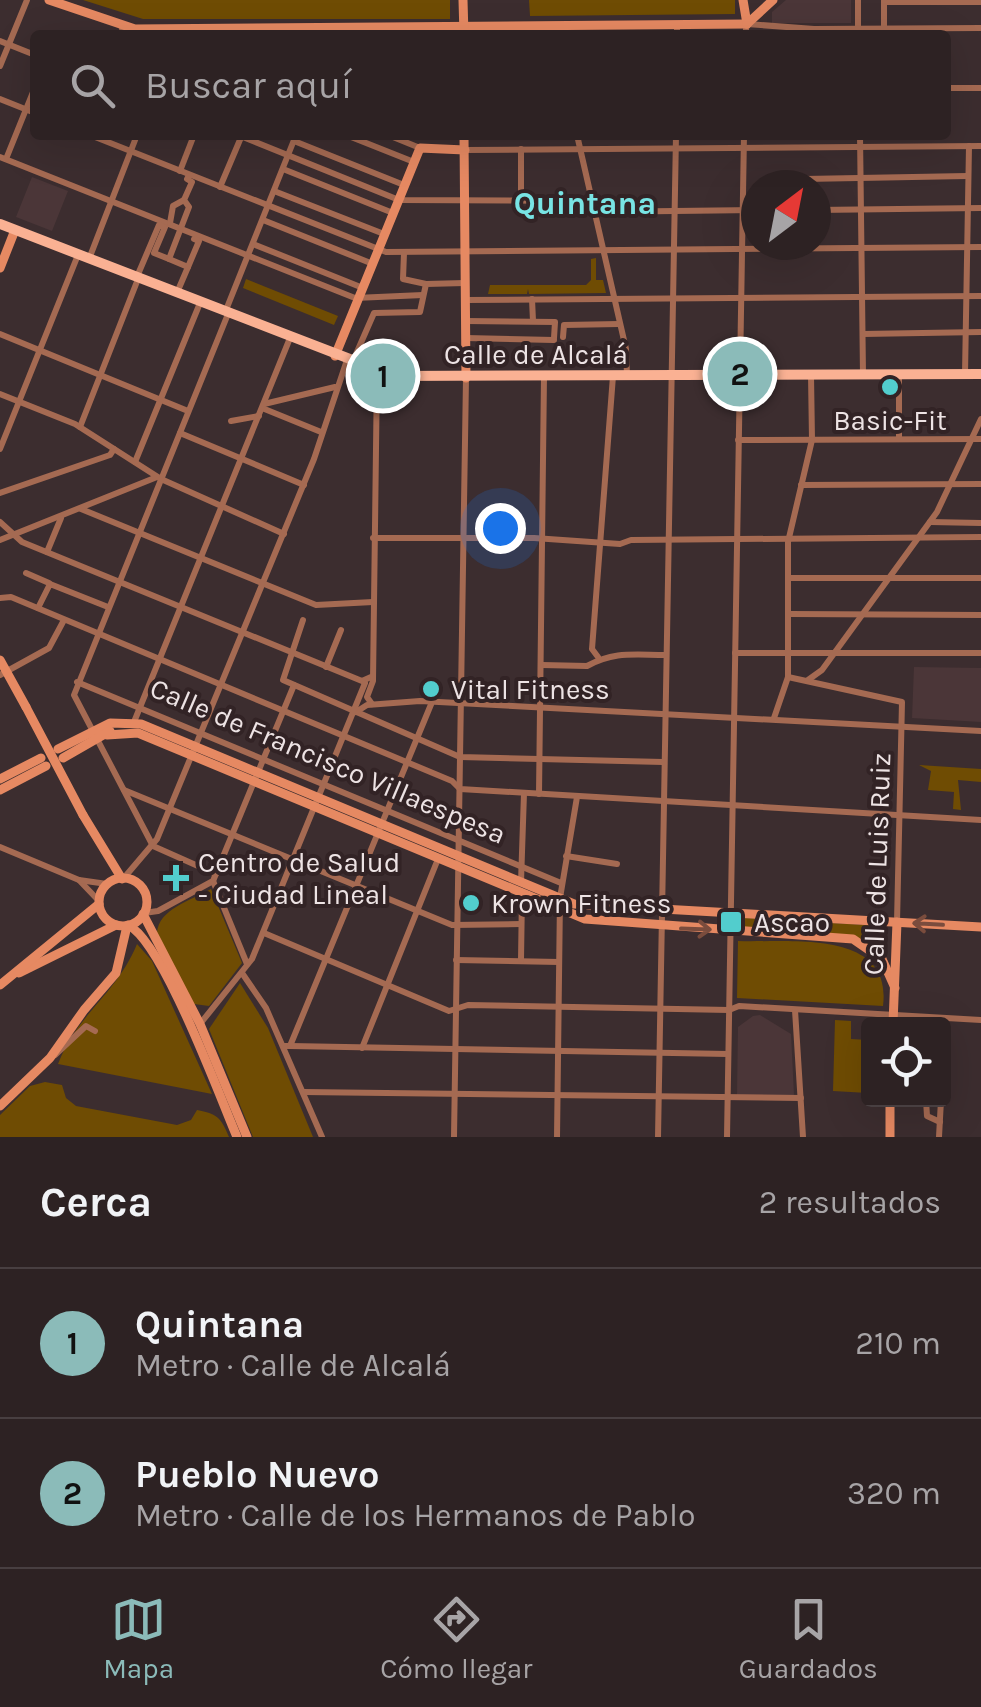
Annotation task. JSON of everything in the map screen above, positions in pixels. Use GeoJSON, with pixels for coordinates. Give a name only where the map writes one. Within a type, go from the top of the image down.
{"type":"FeatureCollection","features":[{"type":"Feature","properties":{"kind":"main road","name":"Calle de Alcalá"},"geometry":{"type":"LineString","coordinates":[[0,224],[345,360],[402,377],[981,374]]}},
{"type":"Feature","properties":{"kind":"street"},"geometry":{"type":"LineString","coordinates":[[0,66],[4,43],[26,0]]}},
{"type":"Feature","properties":{"kind":"street"},"geometry":{"type":"LineString","coordinates":[[49,0],[127,30]]}},
{"type":"Feature","properties":{"kind":"street"},"geometry":{"type":"LineString","coordinates":[[464,0],[464,30]]}},
{"type":"Feature","properties":{"kind":"street"},"geometry":{"type":"LineString","coordinates":[[743,0],[746,30]]}},
{"type":"Feature","properties":{"kind":"street"},"geometry":{"type":"LineString","coordinates":[[747,24],[772,0]]}},
{"type":"Feature","properties":{"kind":"street"},"geometry":{"type":"LineString","coordinates":[[858,0],[858,30]]}},
{"type":"Feature","properties":{"kind":"street"},"geometry":{"type":"LineString","coordinates":[[884,29],[884,1],[981,2]]}},
{"type":"Feature","properties":{"kind":"street"},"geometry":{"type":"LineString","coordinates":[[677,30],[747,24],[797,30]]}},
{"type":"Feature","properties":{"kind":"street"},"geometry":{"type":"LineString","coordinates":[[121,27],[152,30]]}},
{"type":"Feature","properties":{"kind":"street"},"geometry":{"type":"LineString","coordinates":[[940,30],[981,28]]}},
{"type":"Feature","properties":{"kind":"street"},"geometry":{"type":"LineString","coordinates":[[875,30],[889,30]]}},
{"type":"Feature","properties":{"kind":"street"},"geometry":{"type":"LineString","coordinates":[[4,43],[30,53]]}},
{"type":"Feature","properties":{"kind":"street"},"geometry":{"type":"LineString","coordinates":[[951,88],[981,88]]}},
{"type":"Feature","properties":{"kind":"street"},"geometry":{"type":"LineString","coordinates":[[0,99],[30,111]]}},
{"type":"Feature","properties":{"kind":"street"},"geometry":{"type":"LineString","coordinates":[[30,100],[3,158],[248,256],[363,295],[423,295]]}},
{"type":"Feature","properties":{"kind":"street"},"geometry":{"type":"LineString","coordinates":[[102,140],[378,250],[465,254],[741,250],[727,1137]]}},
{"type":"Feature","properties":{"kind":"street"},"geometry":{"type":"LineString","coordinates":[[0,449],[40,350],[111,201],[135,140]]}},
{"type":"Feature","properties":{"kind":"street"},"geometry":{"type":"LineString","coordinates":[[180,171],[192,140]]}},
{"type":"Feature","properties":{"kind":"street"},"geometry":{"type":"LineString","coordinates":[[220,187],[238,140]]}},
{"type":"Feature","properties":{"kind":"street"},"geometry":{"type":"LineString","coordinates":[[251,140],[399,200],[589,201]]}},
{"type":"Feature","properties":{"kind":"street"},"geometry":{"type":"LineString","coordinates":[[294,140],[140,533],[77,682],[74,700],[153,846],[214,878],[244,969],[286,1046],[322,1137]]}},
{"type":"Feature","properties":{"kind":"street"},"geometry":{"type":"LineString","coordinates":[[299,140],[405,185]]}},
{"type":"Feature","properties":{"kind":"street"},"geometry":{"type":"LineString","coordinates":[[359,140],[414,162]]}},
{"type":"Feature","properties":{"kind":"street"},"geometry":{"type":"LineString","coordinates":[[400,140],[420,148],[464,150],[981,146]]}},
{"type":"Feature","properties":{"kind":"street"},"geometry":{"type":"LineString","coordinates":[[454,1137],[466,378],[464,140]]}},
{"type":"Feature","properties":{"kind":"street"},"geometry":{"type":"LineString","coordinates":[[577,140],[627,376]]}},
{"type":"Feature","properties":{"kind":"street"},"geometry":{"type":"LineString","coordinates":[[658,1137],[676,140]]}},
{"type":"Feature","properties":{"kind":"street"},"geometry":{"type":"LineString","coordinates":[[743,170],[744,140]]}},
{"type":"Feature","properties":{"kind":"street"},"geometry":{"type":"LineString","coordinates":[[860,140],[863,375]]}},
{"type":"Feature","properties":{"kind":"street"},"geometry":{"type":"LineString","coordinates":[[965,374],[969,146]]}},
{"type":"Feature","properties":{"kind":"street"},"geometry":{"type":"LineString","coordinates":[[0,847],[79,880],[108,884],[122,879],[153,846],[304,485],[373,264],[420,148]]}},
{"type":"Feature","properties":{"kind":"street"},"geometry":{"type":"LineString","coordinates":[[520,150],[522,201]]}},
{"type":"Feature","properties":{"kind":"street"},"geometry":{"type":"LineString","coordinates":[[283,169],[394,213]]}},
{"type":"Feature","properties":{"kind":"street"},"geometry":{"type":"LineString","coordinates":[[184,200],[192,182],[188,175]]}},
{"type":"Feature","properties":{"kind":"street"},"geometry":{"type":"LineString","coordinates":[[831,179],[967,176]]}},
{"type":"Feature","properties":{"kind":"street"},"geometry":{"type":"LineString","coordinates":[[274,190],[385,235]]}},
{"type":"Feature","properties":{"kind":"street"},"geometry":{"type":"LineString","coordinates":[[179,288],[200,241],[168,222],[175,202],[184,200]]}},
{"type":"Feature","properties":{"kind":"street"},"geometry":{"type":"LineString","coordinates":[[169,259],[189,208],[184,200]]}},
{"type":"Feature","properties":{"kind":"street"},"geometry":{"type":"LineString","coordinates":[[831,210],[981,208]]}},
{"type":"Feature","properties":{"kind":"street"},"geometry":{"type":"LineString","coordinates":[[171,210],[186,216]]}},
{"type":"Feature","properties":{"kind":"street"},"geometry":{"type":"LineString","coordinates":[[592,212],[741,210]]}},
{"type":"Feature","properties":{"kind":"street"},"geometry":{"type":"LineString","coordinates":[[262,220],[373,264]]}},
{"type":"Feature","properties":{"kind":"street"},"geometry":{"type":"LineString","coordinates":[[80,427],[159,225],[181,230]]}},
{"type":"Feature","properties":{"kind":"street"},"geometry":{"type":"LineString","coordinates":[[0,268],[15,230]]}},
{"type":"Feature","properties":{"kind":"street"},"geometry":{"type":"LineString","coordinates":[[253,244],[326,274],[363,295],[374,314]]}},
{"type":"Feature","properties":{"kind":"street"},"geometry":{"type":"LineString","coordinates":[[831,249],[981,247]]}},
{"type":"Feature","properties":{"kind":"street"},"geometry":{"type":"LineString","coordinates":[[151,252],[188,267]]}},
{"type":"Feature","properties":{"kind":"street"},"geometry":{"type":"LineString","coordinates":[[404,253],[404,279],[426,284],[465,283]]}},
{"type":"Feature","properties":{"kind":"street"},"geometry":{"type":"LineString","coordinates":[[374,314],[420,312],[426,284]]}},
{"type":"Feature","properties":{"kind":"street"},"geometry":{"type":"LineString","coordinates":[[466,300],[981,296]]}},
{"type":"Feature","properties":{"kind":"street"},"geometry":{"type":"LineString","coordinates":[[532,299],[533,322]]}},
{"type":"Feature","properties":{"kind":"street"},"geometry":{"type":"LineString","coordinates":[[135,462],[200,302]]}},
{"type":"Feature","properties":{"kind":"street"},"geometry":{"type":"LineString","coordinates":[[345,360],[374,314]]}},
{"type":"Feature","properties":{"kind":"street"},"geometry":{"type":"LineString","coordinates":[[466,321],[555,322],[557,339]]}},
{"type":"Feature","properties":{"kind":"street"},"geometry":{"type":"LineString","coordinates":[[557,339],[564,325],[619,324]]}},
{"type":"Feature","properties":{"kind":"street"},"geometry":{"type":"LineString","coordinates":[[863,334],[981,332]]}},
{"type":"Feature","properties":{"kind":"street"},"geometry":{"type":"LineString","coordinates":[[0,334],[188,411]]}},
{"type":"Feature","properties":{"kind":"street"},"geometry":{"type":"LineString","coordinates":[[134,722],[290,338]]}},
{"type":"Feature","properties":{"kind":"street"},"geometry":{"type":"LineString","coordinates":[[466,338],[557,339]]}},
{"type":"Feature","properties":{"kind":"street"},"geometry":{"type":"LineString","coordinates":[[372,704],[368,700],[368,680],[378,372]]}},
{"type":"Feature","properties":{"kind":"street"},"geometry":{"type":"LineString","coordinates":[[898,440],[899,374]]}},
{"type":"Feature","properties":{"kind":"street"},"geometry":{"type":"LineString","coordinates":[[774,719],[788,677],[791,652],[788,542],[812,440],[811,375]]}},
{"type":"Feature","properties":{"kind":"street"},"geometry":{"type":"LineString","coordinates":[[539,794],[544,376]]}},
{"type":"Feature","properties":{"kind":"street"},"geometry":{"type":"LineString","coordinates":[[598,656],[592,649],[613,376]]}},
{"type":"Feature","properties":{"kind":"street"},"geometry":{"type":"LineString","coordinates":[[231,421],[336,387]]}},
{"type":"Feature","properties":{"kind":"street"},"geometry":{"type":"LineString","coordinates":[[0,394],[80,427],[160,478],[284,534]]}},
{"type":"Feature","properties":{"kind":"street"},"geometry":{"type":"LineString","coordinates":[[262,409],[321,432]]}},
{"type":"Feature","properties":{"kind":"street"},"geometry":{"type":"LineString","coordinates":[[788,677],[806,680],[822,670],[930,522],[977,439],[981,419]]}},
{"type":"Feature","properties":{"kind":"street"},"geometry":{"type":"LineString","coordinates":[[180,433],[304,485]]}},
{"type":"Feature","properties":{"kind":"street"},"geometry":{"type":"LineString","coordinates":[[738,440],[977,439]]}},
{"type":"Feature","properties":{"kind":"street"},"geometry":{"type":"LineString","coordinates":[[0,492],[110,456],[114,449]]}},
{"type":"Feature","properties":{"kind":"street"},"geometry":{"type":"LineString","coordinates":[[0,540],[14,538],[160,478]]}},
{"type":"Feature","properties":{"kind":"street"},"geometry":{"type":"LineString","coordinates":[[801,484],[981,484]]}},
{"type":"Feature","properties":{"kind":"street"},"geometry":{"type":"LineString","coordinates":[[81,509],[316,605],[373,602]]}},
{"type":"Feature","properties":{"kind":"street"},"geometry":{"type":"LineString","coordinates":[[48,552],[62,517]]}},
{"type":"Feature","properties":{"kind":"street"},"geometry":{"type":"LineString","coordinates":[[0,522],[14,538],[326,667],[368,680]]}},
{"type":"Feature","properties":{"kind":"street"},"geometry":{"type":"LineString","coordinates":[[930,522],[981,523]]}},
{"type":"Feature","properties":{"kind":"street"},"geometry":{"type":"LineString","coordinates":[[930,522],[932,530],[950,537]]}},
{"type":"Feature","properties":{"kind":"street"},"geometry":{"type":"LineString","coordinates":[[373,538],[543,538],[600,543],[981,537]]}},
{"type":"Feature","properties":{"kind":"street"},"geometry":{"type":"LineString","coordinates":[[26,574],[108,607]]}},
{"type":"Feature","properties":{"kind":"street"},"geometry":{"type":"LineString","coordinates":[[788,578],[981,578]]}},
{"type":"Feature","properties":{"kind":"street"},"geometry":{"type":"LineString","coordinates":[[38,608],[50,584]]}},
{"type":"Feature","properties":{"kind":"street"},"geometry":{"type":"LineString","coordinates":[[0,598],[8,596],[160,658],[452,780],[460,789],[981,820]]}},
{"type":"Feature","properties":{"kind":"street"},"geometry":{"type":"LineString","coordinates":[[790,614],[981,615]]}},
{"type":"Feature","properties":{"kind":"street"},"geometry":{"type":"LineString","coordinates":[[3,673],[50,648],[64,620]]}},
{"type":"Feature","properties":{"kind":"street"},"geometry":{"type":"LineString","coordinates":[[303,620],[283,680],[460,757],[663,762]]}},
{"type":"Feature","properties":{"kind":"street"},"geometry":{"type":"LineString","coordinates":[[326,667],[341,630]]}},
{"type":"Feature","properties":{"kind":"street"},"geometry":{"type":"LineString","coordinates":[[735,653],[981,653]]}},
{"type":"Feature","properties":{"kind":"street"},"geometry":{"type":"LineString","coordinates":[[542,665],[587,666],[598,656],[666,655]]}},
{"type":"Feature","properties":{"kind":"street"},"geometry":{"type":"LineString","coordinates":[[0,660],[3,673],[26,707],[91,832],[122,879],[144,891],[144,913],[152,933],[247,1137]]}},
{"type":"Feature","properties":{"kind":"street"},"geometry":{"type":"LineString","coordinates":[[236,1137],[195,1049],[197,1028],[244,969],[264,933],[368,680]]}},
{"type":"Feature","properties":{"kind":"street","name":"Calle de Luis Ruiz"},"geometry":{"type":"LineString","coordinates":[[806,680],[899,699],[903,705],[894,1017]]}},
{"type":"Feature","properties":{"kind":"street","name":"Calle de Francisco Villaespesa"},"geometry":{"type":"LineString","coordinates":[[77,682],[561,883]]}},
{"type":"Feature","properties":{"kind":"street"},"geometry":{"type":"LineString","coordinates":[[2,983],[144,913],[158,911],[214,878],[294,685]]}},
{"type":"Feature","properties":{"kind":"street"},"geometry":{"type":"LineString","coordinates":[[286,1046],[432,702]]}},
{"type":"Feature","properties":{"kind":"street"},"geometry":{"type":"LineString","coordinates":[[356,712],[372,704],[540,704],[981,731]]}},
{"type":"Feature","properties":{"kind":"street","name":"Calle de Francisco Villaespesa"},"geometry":{"type":"LineString","coordinates":[[108,735],[134,722]]}},
{"type":"Feature","properties":{"kind":"street","name":"Calle de Francisco Villaespesa"},"geometry":{"type":"LineString","coordinates":[[93,736],[110,723],[134,722],[227,771],[257,778]]}},
{"type":"Feature","properties":{"kind":"street","name":"Calle de Francisco Villaespesa"},"geometry":{"type":"LineString","coordinates":[[93,736],[138,733],[224,758],[257,778],[318,803],[351,822],[380,829],[458,862],[560,911],[608,923],[853,939],[882,959],[895,988]]}},
{"type":"Feature","properties":{"kind":"street"},"geometry":{"type":"LineString","coordinates":[[61,754],[93,736]]}},
{"type":"Feature","properties":{"kind":"street"},"geometry":{"type":"LineString","coordinates":[[0,779],[44,762],[0,790]]}},
{"type":"Feature","properties":{"kind":"street"},"geometry":{"type":"LineString","coordinates":[[122,788],[457,926],[521,924]]}},
{"type":"Feature","properties":{"kind":"street"},"geometry":{"type":"LineString","coordinates":[[520,882],[524,793]]}},
{"type":"Feature","properties":{"kind":"street"},"geometry":{"type":"LineString","coordinates":[[557,1137],[560,898],[577,797]]}},
{"type":"Feature","properties":{"kind":"street","name":"Calle de Francisco Villaespesa"},"geometry":{"type":"LineString","coordinates":[[318,803],[348,810],[438,860],[492,870],[560,898],[554,904],[535,900]]}},
{"type":"Feature","properties":{"kind":"street"},"geometry":{"type":"LineString","coordinates":[[2,983],[99,902],[108,884],[91,832]]}},
{"type":"Feature","properties":{"kind":"street"},"geometry":{"type":"LineString","coordinates":[[566,856],[616,864]]}},
{"type":"Feature","properties":{"kind":"street"},"geometry":{"type":"LineString","coordinates":[[362,1048],[438,860]]}},
{"type":"Feature","properties":{"kind":"street"},"geometry":{"type":"LineString","coordinates":[[79,880],[99,902],[104,917],[144,937],[197,1028]]}},
{"type":"Feature","properties":{"kind":"street"},"geometry":{"type":"LineString","coordinates":[[521,960],[522,894]]}},
{"type":"Feature","properties":{"kind":"street"},"geometry":{"type":"LineString","coordinates":[[560,898],[581,906],[981,927]]}},
{"type":"Feature","properties":{"kind":"street"},"geometry":{"type":"LineString","coordinates":[[152,933],[158,911]]}},
{"type":"Feature","properties":{"kind":"street"},"geometry":{"type":"LineString","coordinates":[[50,1058],[116,973],[122,925]]}},
{"type":"Feature","properties":{"kind":"street"},"geometry":{"type":"LineString","coordinates":[[264,933],[445,1010],[468,1005],[729,1010],[739,1006],[864,1017]]}},
{"type":"Feature","properties":{"kind":"street"},"geometry":{"type":"LineString","coordinates":[[456,960],[559,962]]}},
{"type":"Feature","properties":{"kind":"street"},"geometry":{"type":"LineString","coordinates":[[795,1010],[803,1137]]}},
{"type":"Feature","properties":{"kind":"street"},"geometry":{"type":"LineString","coordinates":[[951,1020],[981,1020]]}},
{"type":"Feature","properties":{"kind":"street"},"geometry":{"type":"LineString","coordinates":[[0,1106],[86,1026],[95,1030]]}},
{"type":"Feature","properties":{"kind":"street"},"geometry":{"type":"LineString","coordinates":[[286,1046],[728,1054]]}},
{"type":"Feature","properties":{"kind":"street"},"geometry":{"type":"LineString","coordinates":[[303,1092],[800,1098]]}},
{"type":"Feature","properties":{"kind":"street"},"geometry":{"type":"LineString","coordinates":[[889,1136],[890,1107]]}},
{"type":"Feature","properties":{"kind":"street"},"geometry":{"type":"LineString","coordinates":[[926,1107],[927,1116],[940,1122]]}},
{"type":"Feature","properties":{"kind":"street"},"geometry":{"type":"LineString","coordinates":[[938,1137],[941,1107]]}},
{"type":"Feature","properties":{"kind":"shaded area"},"geometry":{"type":"Polygon","coordinates":[[[83,0],[450,0],[450,19],[143,19],[83,0]]]}},
{"type":"Feature","properties":{"kind":"shaded area"},"geometry":{"type":"Polygon","coordinates":[[[529,0],[735,0],[735,14],[530,16],[529,0]]]}},
{"type":"Feature","properties":{"kind":"shaded area"},"geometry":{"type":"Polygon","coordinates":[[[786,0],[851,0],[851,23],[772,23],[772,12],[786,0]]]}},
{"type":"Feature","properties":{"kind":"shaded area"},"geometry":{"type":"Polygon","coordinates":[[[32,177],[68,191],[52,231],[16,217],[32,177]]]}},
{"type":"Feature","properties":{"kind":"shaded area"},"geometry":{"type":"Polygon","coordinates":[[[596,258],[596,280],[603,280],[606,293],[529,294],[528,289],[527,294],[488,294],[490,285],[586,285],[591,280],[591,259],[596,258]]]}},
{"type":"Feature","properties":{"kind":"shaded area"},"geometry":{"type":"Polygon","coordinates":[[[246,279],[338,316],[334,325],[243,288],[246,279]]]}},
{"type":"Feature","properties":{"kind":"shaded area"},"geometry":{"type":"Polygon","coordinates":[[[914,667],[981,668],[981,722],[912,718],[914,667]]]}},
{"type":"Feature","properties":{"kind":"shaded area"},"geometry":{"type":"Polygon","coordinates":[[[919,765],[981,769],[981,782],[958,780],[961,810],[953,809],[954,792],[928,790],[931,771],[919,765]]]}},
{"type":"Feature","properties":{"kind":"shaded area"},"geometry":{"type":"Polygon","coordinates":[[[211,889],[242,963],[209,1006],[194,1004],[157,933],[170,911],[211,889]]]}},
{"type":"Feature","properties":{"kind":"shaded area"},"geometry":{"type":"Polygon","coordinates":[[[745,918],[884,926],[887,951],[882,955],[851,935],[744,928],[745,918]]]}},
{"type":"Feature","properties":{"kind":"shaded area"},"geometry":{"type":"Polygon","coordinates":[[[738,941],[808,942],[855,952],[872,963],[882,981],[883,1006],[737,998],[738,941]]]}},
{"type":"Feature","properties":{"kind":"shaded area"},"geometry":{"type":"Polygon","coordinates":[[[137,944],[152,961],[212,1094],[58,1064],[75,1031],[118,977],[137,944]]]}},
{"type":"Feature","properties":{"kind":"shaded area"},"geometry":{"type":"Polygon","coordinates":[[[240,983],[268,1028],[313,1137],[253,1137],[209,1029],[240,983]]]}},
{"type":"Feature","properties":{"kind":"shaded area"},"geometry":{"type":"Polygon","coordinates":[[[760,1015],[791,1034],[794,1095],[737,1095],[738,1027],[760,1015]]]}},
{"type":"Feature","properties":{"kind":"shaded area"},"geometry":{"type":"Polygon","coordinates":[[[835,1020],[851,1021],[851,1039],[861,1040],[861,1093],[833,1091],[835,1020]]]}},
{"type":"Feature","properties":{"kind":"shaded area"},"geometry":{"type":"Polygon","coordinates":[[[45,1082],[62,1085],[66,1098],[76,1106],[177,1125],[191,1120],[197,1110],[209,1113],[221,1121],[229,1137],[0,1137],[0,1115],[30,1086],[45,1082]]]}},
{"type":"Feature","properties":{"kind":"place","name":"Pueblo Nuevo"},"geometry":{"type":"Point","coordinates":[740,374]}},
{"type":"Feature","properties":{"kind":"place","name":"Quintana"},"geometry":{"type":"Point","coordinates":[383,376]}},
{"type":"Feature","properties":{"kind":"place","name":"Basic-Fit"},"geometry":{"type":"Point","coordinates":[890,387]}},
{"type":"Feature","properties":{"kind":"place","name":"Vital Fitness"},"geometry":{"type":"Point","coordinates":[431,689]}},
{"type":"Feature","properties":{"kind":"place","name":"Centro de Salud - Ciudad Lineal"},"geometry":{"type":"Point","coordinates":[176,878]}},
{"type":"Feature","properties":{"kind":"place","name":"Krown Fitness"},"geometry":{"type":"Point","coordinates":[471,903]}},
{"type":"Feature","properties":{"kind":"place","name":"Ascao"},"geometry":{"type":"Point","coordinates":[731,922]}},
{"type":"Feature","properties":{"kind":"district","name":"Quintana"},"geometry":{"type":"Point","coordinates":[585,203]}}]}
